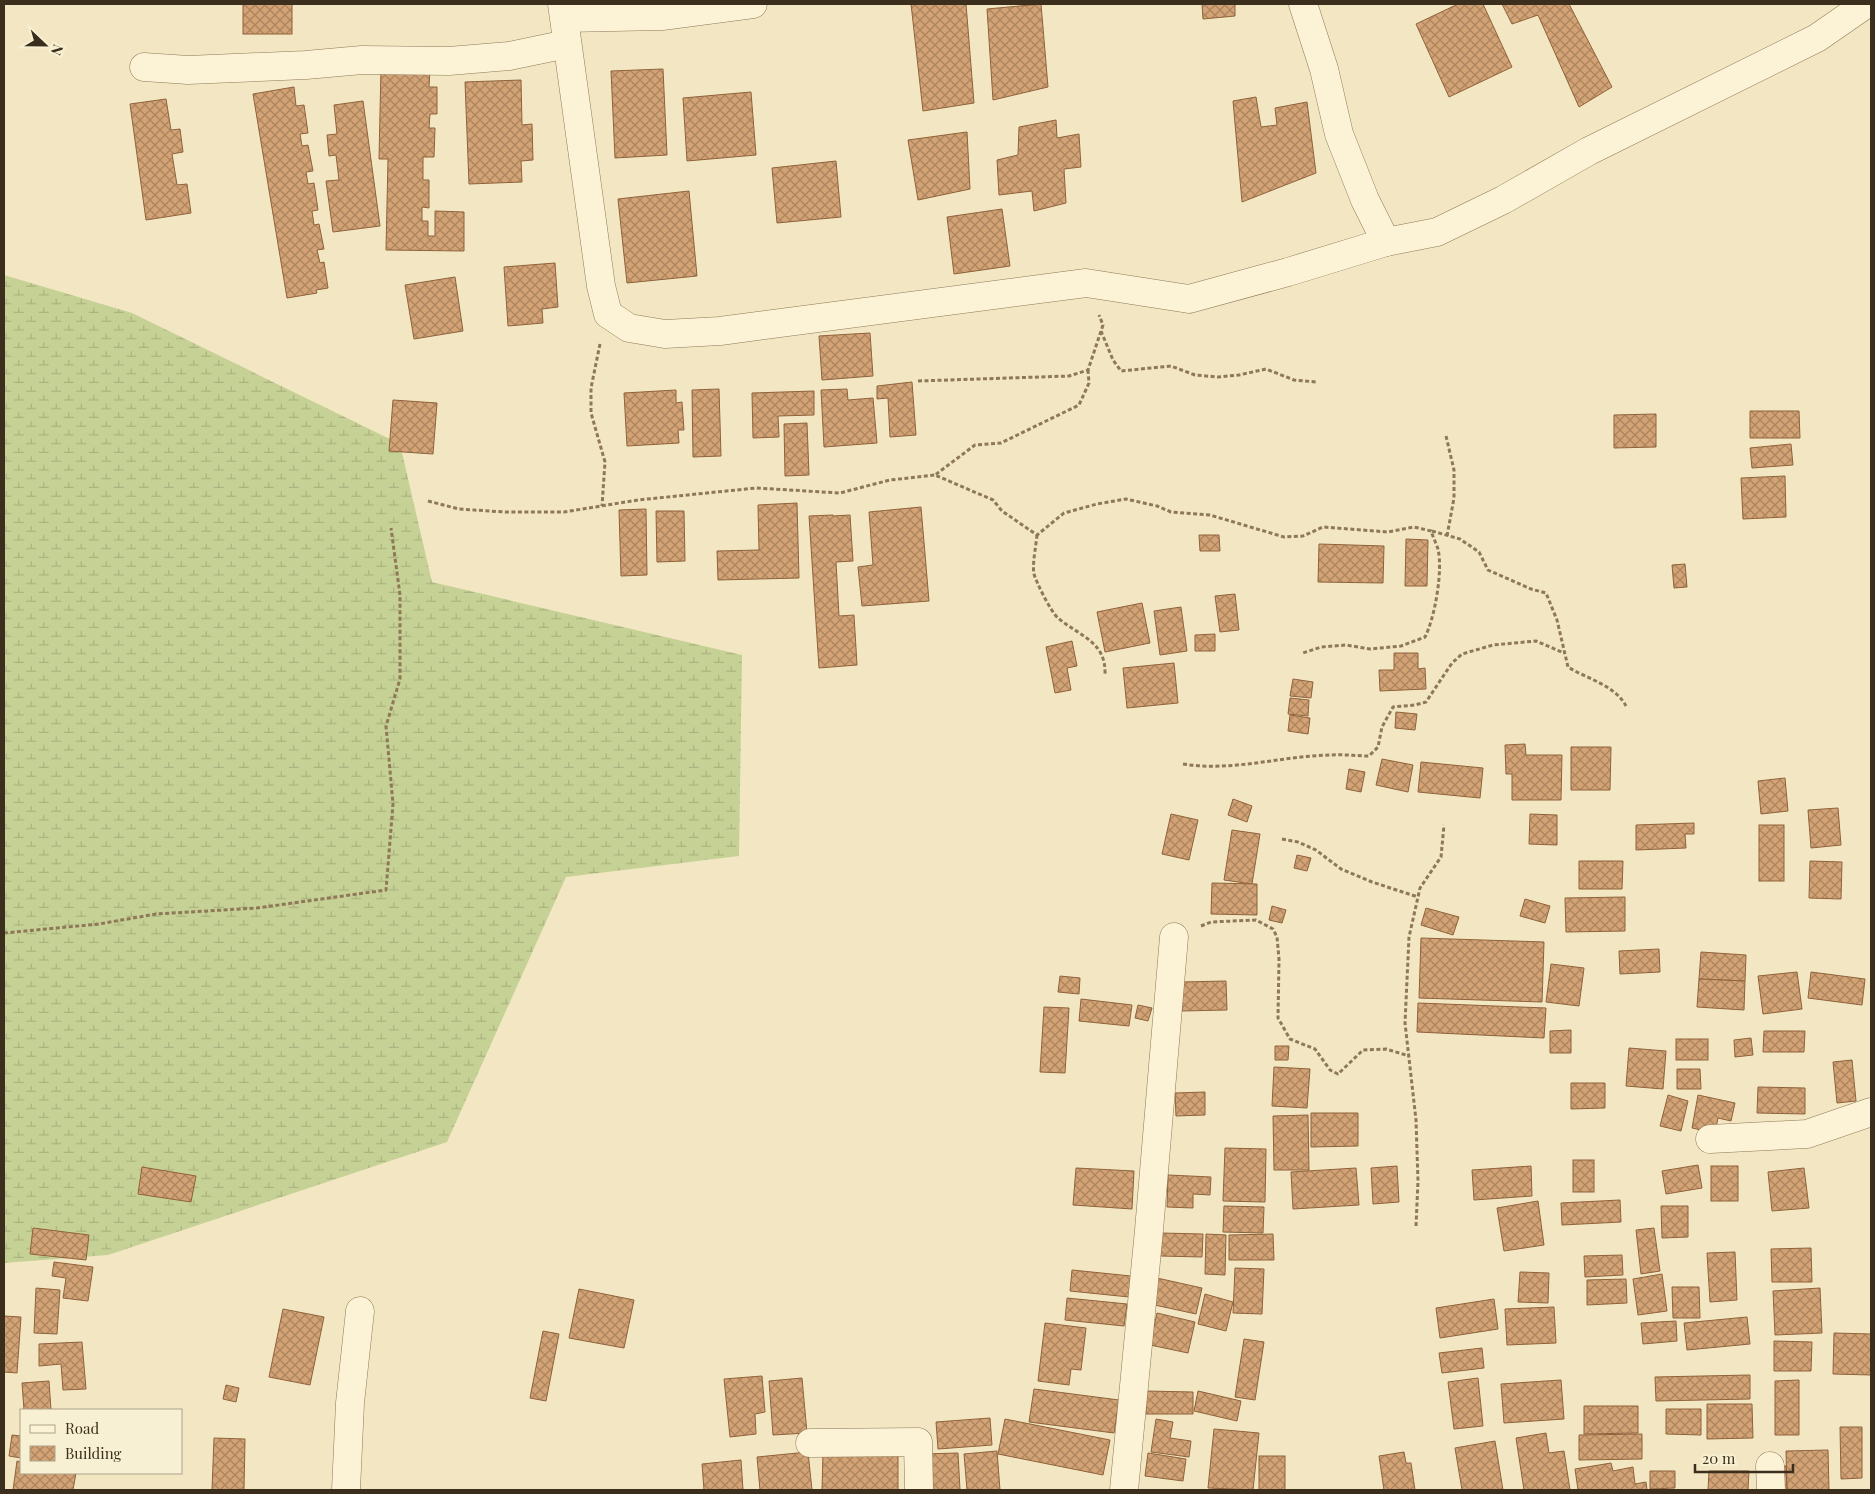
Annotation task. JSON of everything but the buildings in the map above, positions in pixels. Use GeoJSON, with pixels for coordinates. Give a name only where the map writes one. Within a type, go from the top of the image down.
{"type":"FeatureCollection","features":[{"type":"Feature","properties":{"kind":"street"},"geometry":{"type":"LineString","coordinates":[[144,67],[188,70],[306,65],[362,60],[449,61],[509,56],[565,22],[662,16],[753,4]]}},
{"type":"Feature","properties":{"kind":"street"},"geometry":{"type":"LineString","coordinates":[[1303,4],[1324,69],[1339,134],[1365,200],[1386,242]]}},
{"type":"Feature","properties":{"kind":"street"},"geometry":{"type":"LineString","coordinates":[[565,22],[601,286],[608,314],[629,328],[665,334],[711,331],[1086,283],[1189,299],[1288,272],[1386,242],[1438,232],[1503,200],[1589,151],[1817,38],[1866,4]]}},
{"type":"Feature","properties":{"kind":"street"},"geometry":{"type":"LineString","coordinates":[[1124,1490],[1174,937]]}},
{"type":"Feature","properties":{"kind":"street"},"geometry":{"type":"LineString","coordinates":[[1710,1139],[1807,1134],[1871,1112]]}},
{"type":"Feature","properties":{"kind":"street"},"geometry":{"type":"LineString","coordinates":[[346,1490],[350,1404],[360,1311]]}},
{"type":"Feature","properties":{"kind":"street"},"geometry":{"type":"LineString","coordinates":[[810,1443],[918,1442],[919,1490]]}},
{"type":"Feature","properties":{"kind":"path"},"geometry":{"type":"LineString","coordinates":[[936,475],[975,445],[1000,443],[1080,405],[1090,383],[1088,370],[1103,326],[1094,300],[1072,285]]}},
{"type":"Feature","properties":{"kind":"path"},"geometry":{"type":"LineString","coordinates":[[602,506],[605,462],[591,413],[591,388],[596,359],[608,314]]}},
{"type":"Feature","properties":{"kind":"path"},"geometry":{"type":"LineString","coordinates":[[1101,331],[1113,360],[1121,370],[1172,366],[1195,375],[1218,377],[1266,369],[1294,380],[1316,382]]}},
{"type":"Feature","properties":{"kind":"path"},"geometry":{"type":"LineString","coordinates":[[918,380],[1070,376],[1088,370]]}},
{"type":"Feature","properties":{"kind":"path"},"geometry":{"type":"LineString","coordinates":[[1446,436],[1454,470],[1454,498],[1447,536]]}},
{"type":"Feature","properties":{"kind":"path"},"geometry":{"type":"LineString","coordinates":[[428,501],[459,509],[505,512],[564,512],[638,500],[756,488],[840,493],[890,480],[936,475],[993,500],[1002,511],[1037,536]]}},
{"type":"Feature","properties":{"kind":"path"},"geometry":{"type":"LineString","coordinates":[[1105,674],[1105,661],[1096,646],[1085,635],[1056,617],[1043,594],[1034,573],[1037,536],[1064,514],[1097,504],[1126,499],[1157,506],[1171,512],[1210,515],[1284,537],[1304,536],[1323,527],[1388,532],[1414,527],[1460,539],[1479,552],[1488,570],[1531,589],[1546,593],[1557,620],[1568,667],[1614,692],[1622,698],[1626,706]]}},
{"type":"Feature","properties":{"kind":"path"},"geometry":{"type":"LineString","coordinates":[[4,933],[99,924],[156,914],[257,908],[386,890],[394,804],[386,726],[400,679],[400,595],[391,528]]}},
{"type":"Feature","properties":{"kind":"path"},"geometry":{"type":"LineString","coordinates":[[1303,653],[1320,647],[1346,645],[1370,649],[1401,646],[1426,637],[1433,614],[1439,579],[1438,550],[1431,531]]}},
{"type":"Feature","properties":{"kind":"path"},"geometry":{"type":"LineString","coordinates":[[1183,764],[1200,767],[1224,767],[1330,754],[1369,756],[1378,747],[1382,727],[1393,707],[1426,702],[1452,663],[1462,654],[1493,645],[1536,641],[1564,654]]}},
{"type":"Feature","properties":{"kind":"path"},"geometry":{"type":"LineString","coordinates":[[1416,1226],[1418,1180],[1416,1120],[1405,1023],[1409,937],[1420,888],[1441,857],[1444,825]]}},
{"type":"Feature","properties":{"kind":"path"},"geometry":{"type":"LineString","coordinates":[[1282,839],[1298,842],[1316,850],[1341,869],[1372,882],[1418,897]]}},
{"type":"Feature","properties":{"kind":"path"},"geometry":{"type":"LineString","coordinates":[[1174,937],[1210,922],[1256,920],[1272,929],[1277,937],[1279,959],[1278,1018],[1290,1038],[1315,1049],[1330,1070],[1338,1074],[1363,1050],[1386,1050],[1409,1056]]}},
{"type":"Feature","properties":{"kind":"green space"},"geometry":{"type":"Polygon","coordinates":[[[4,275],[132,313],[400,444],[432,582],[742,655],[739,856],[566,877],[447,1142],[108,1255],[4,1263],[4,275]]]}}]}
